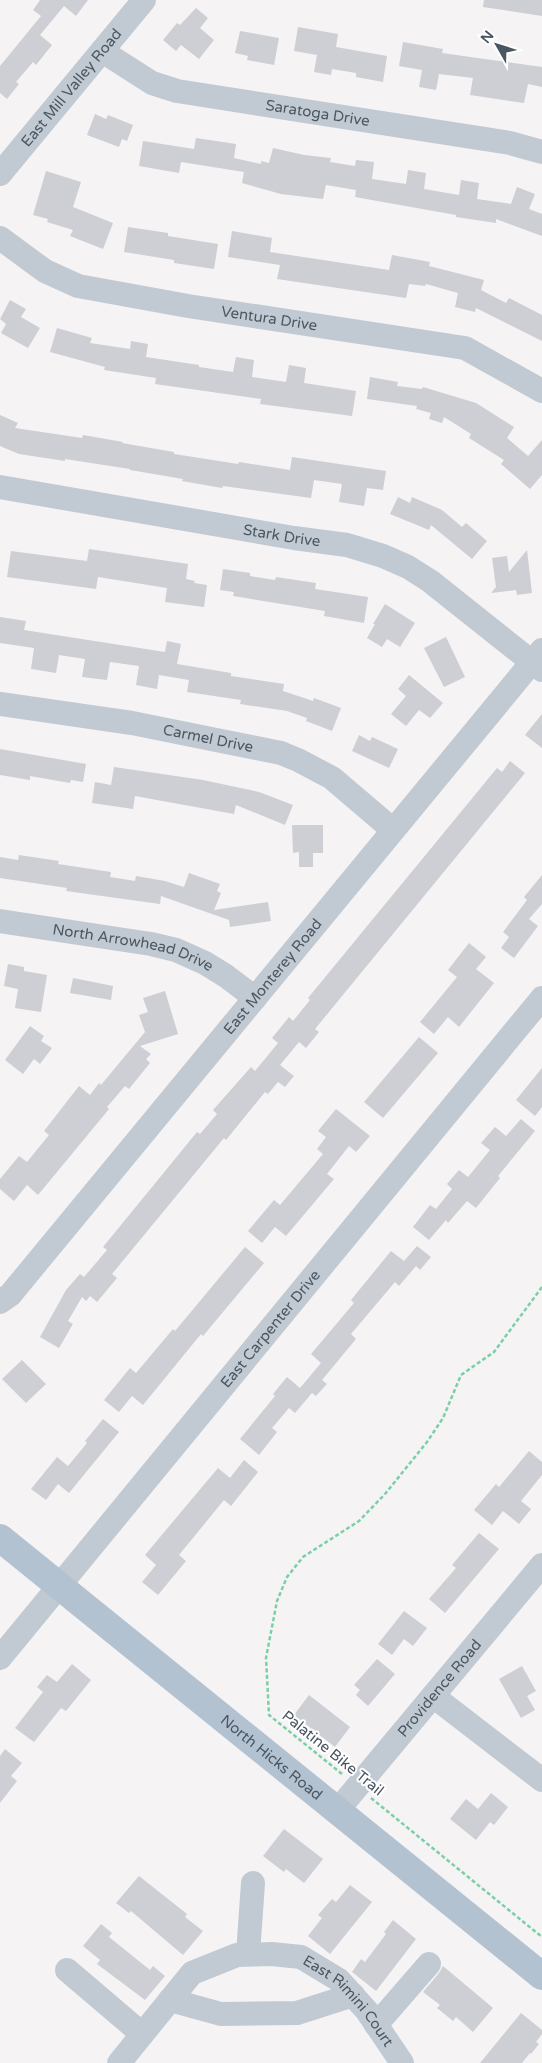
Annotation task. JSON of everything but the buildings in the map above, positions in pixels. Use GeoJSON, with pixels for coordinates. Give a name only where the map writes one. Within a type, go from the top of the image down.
{"type":"FeatureCollection","features":[{"type":"Feature","properties":{"kind":"main road","name":"North Hicks Road"},"geometry":{"type":"LineString","coordinates":[[0,1538],[542,1976]]}},
{"type":"Feature","properties":{"kind":"street","name":"East Mill Valley Road"},"geometry":{"type":"LineString","coordinates":[[0,174],[144,0]]}},
{"type":"Feature","properties":{"kind":"street","name":"Saratoga Drive"},"geometry":{"type":"LineString","coordinates":[[102,51],[152,82],[177,91],[510,143],[542,152]]}},
{"type":"Feature","properties":{"kind":"street","name":"Ventura Drive"},"geometry":{"type":"LineString","coordinates":[[0,238],[45,271],[78,286],[188,306],[465,348],[542,391]]}},
{"type":"Feature","properties":{"kind":"street","name":"Stark Drive"},"geometry":{"type":"LineString","coordinates":[[0,486],[294,538],[347,545],[383,556],[408,567],[430,581],[539,661]]}},
{"type":"Feature","properties":{"kind":"street","name":"East Monterey Road"},"geometry":{"type":"LineString","coordinates":[[0,1302],[10,1295],[393,830],[539,661]]}},
{"type":"Feature","properties":{"kind":"street","name":"Carmel Drive"},"geometry":{"type":"LineString","coordinates":[[0,704],[132,723],[259,747],[281,753],[332,778],[393,830]]}},
{"type":"Feature","properties":{"kind":"street","name":"North Arrowhead Drive"},"geometry":{"type":"LineString","coordinates":[[0,921],[176,950],[205,963],[255,998]]}},
{"type":"Feature","properties":{"kind":"street","name":"East Carpenter Drive"},"geometry":{"type":"LineString","coordinates":[[0,1658],[542,998]]}},
{"type":"Feature","properties":{"kind":"street","name":"Providence Road"},"geometry":{"type":"LineString","coordinates":[[338,1811],[542,1565]]}},
{"type":"Feature","properties":{"kind":"street"},"geometry":{"type":"LineString","coordinates":[[433,1696],[542,1780]]}},
{"type":"Feature","properties":{"kind":"street"},"geometry":{"type":"LineString","coordinates":[[248,1954],[253,1883]]}},
{"type":"Feature","properties":{"kind":"street","name":"East Rimini Court"},"geometry":{"type":"LineString","coordinates":[[119,2063],[192,1973],[237,1954],[272,1954],[301,1957],[339,1980],[376,2025],[402,2063]]}},
{"type":"Feature","properties":{"kind":"street"},"geometry":{"type":"LineString","coordinates":[[376,2025],[429,1964]]}},
{"type":"Feature","properties":{"kind":"street"},"geometry":{"type":"LineString","coordinates":[[67,1970],[142,2034]]}},
{"type":"Feature","properties":{"kind":"street"},"geometry":{"type":"LineString","coordinates":[[170,2000],[221,2014],[296,2013],[353,1995]]}},
{"type":"Feature","properties":{"kind":"path","name":"Palatine Bike Trail"},"geometry":{"type":"LineString","coordinates":[[542,1287],[494,1352],[460,1375],[443,1418],[385,1494],[359,1521],[303,1557],[287,1577],[281,1590],[266,1658],[269,1715],[542,1938]]}}]}
